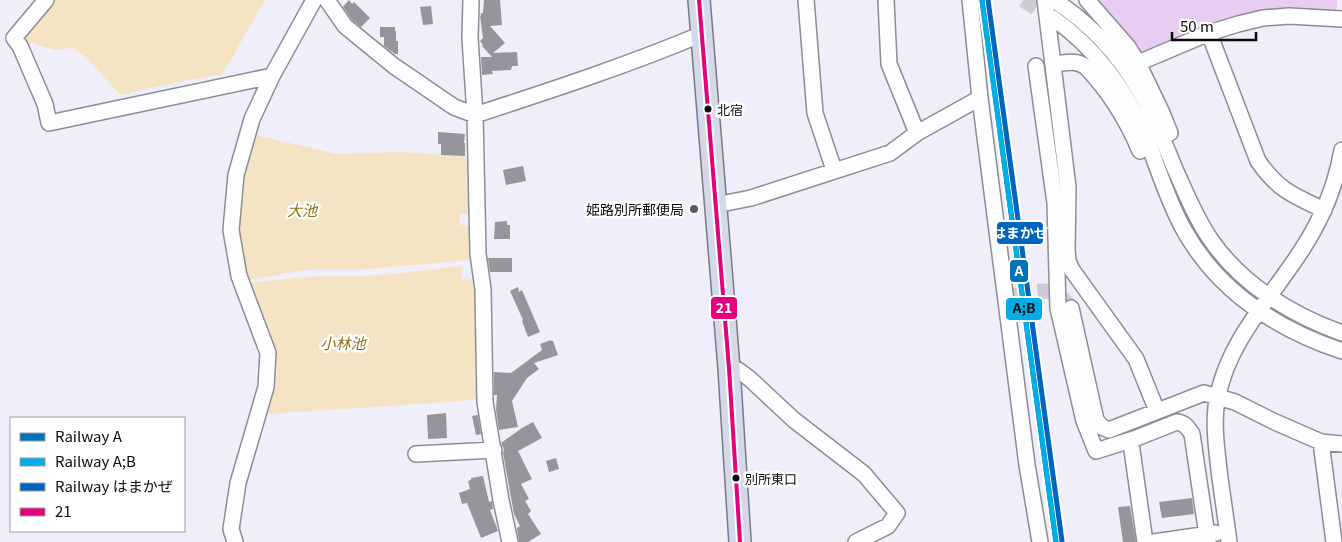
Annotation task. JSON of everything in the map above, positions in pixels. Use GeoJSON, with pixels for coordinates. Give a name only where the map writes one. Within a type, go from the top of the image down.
{"type":"FeatureCollection","features":[{"type":"Feature","properties":{"kind":"highway"},"geometry":{"type":"LineString","coordinates":[[699,0],[729,368],[740,542]]}},
{"type":"Feature","properties":{"kind":"street"},"geometry":{"type":"LineString","coordinates":[[46,0],[14,38],[20,46],[45,104],[49,123],[272,76]]}},
{"type":"Feature","properties":{"kind":"street"},"geometry":{"type":"LineString","coordinates":[[235,542],[231,529],[238,483],[266,387],[268,353],[239,276],[231,230],[236,175],[252,119],[272,76],[314,0]]}},
{"type":"Feature","properties":{"kind":"street"},"geometry":{"type":"LineString","coordinates":[[327,0],[346,26],[394,66],[454,107],[475,115],[652,55],[702,34]]}},
{"type":"Feature","properties":{"kind":"street"},"geometry":{"type":"LineString","coordinates":[[471,0],[470,38],[475,115],[478,254],[483,290],[485,402],[510,542]]}},
{"type":"Feature","properties":{"kind":"street"},"geometry":{"type":"LineString","coordinates":[[806,0],[815,113],[834,170]]}},
{"type":"Feature","properties":{"kind":"street"},"geometry":{"type":"LineString","coordinates":[[886,0],[889,64],[918,133]]}},
{"type":"Feature","properties":{"kind":"street"},"geometry":{"type":"LineString","coordinates":[[970,0],[980,98],[1027,465],[1040,542]]}},
{"type":"Feature","properties":{"kind":"street"},"geometry":{"type":"LineString","coordinates":[[1045,0],[1068,187],[1068,261],[1072,270],[1136,359],[1157,410]]}},
{"type":"Feature","properties":{"kind":"street"},"geometry":{"type":"LineString","coordinates":[[1054,0],[1068,9],[1094,32],[1131,76],[1149,109],[1203,228],[1222,254],[1245,277],[1269,296],[1300,316],[1338,331]]}},
{"type":"Feature","properties":{"kind":"street"},"geometry":{"type":"LineString","coordinates":[[1087,0],[1128,47],[1138,63],[1162,113],[1178,153],[1189,200]]}},
{"type":"Feature","properties":{"kind":"street"},"geometry":{"type":"LineString","coordinates":[[1138,63],[1209,33],[1263,18],[1289,16],[1342,20]]}},
{"type":"Feature","properties":{"kind":"street"},"geometry":{"type":"LineString","coordinates":[[1053,18],[1085,44],[1108,69],[1117,83],[1142,129],[1166,192],[1184,229],[1205,261],[1228,286],[1258,311],[1307,338],[1341,351]]}},
{"type":"Feature","properties":{"kind":"street"},"geometry":{"type":"LineString","coordinates":[[1209,33],[1258,161],[1276,184],[1289,193],[1324,210]]}},
{"type":"Feature","properties":{"kind":"street"},"geometry":{"type":"LineString","coordinates":[[1054,64],[1081,63],[1091,72],[1126,122],[1148,166],[1166,192]]}},
{"type":"Feature","properties":{"kind":"street"},"geometry":{"type":"LineString","coordinates":[[1036,66],[1055,203],[1058,308],[1084,421],[1096,452],[1177,422],[1183,423],[1192,434],[1207,538]]}},
{"type":"Feature","properties":{"kind":"street"},"geometry":{"type":"LineString","coordinates":[[716,205],[751,198],[890,153],[918,133],[980,98]]}},
{"type":"Feature","properties":{"kind":"street"},"geometry":{"type":"LineString","coordinates":[[1154,542],[1228,537],[1216,435],[1218,396],[1227,364],[1258,311],[1303,249],[1324,210],[1333,189],[1342,150]]}},
{"type":"Feature","properties":{"kind":"street"},"geometry":{"type":"LineString","coordinates":[[1015,296],[1034,454],[1027,465]]}},
{"type":"Feature","properties":{"kind":"street"},"geometry":{"type":"LineString","coordinates":[[1071,308],[1096,420],[1102,427],[1109,430],[1204,393],[1235,402],[1320,442],[1342,444]]}},
{"type":"Feature","properties":{"kind":"street"},"geometry":{"type":"LineString","coordinates":[[729,368],[738,370],[750,379],[794,420],[864,474],[897,514],[888,526],[856,542]]}},
{"type":"Feature","properties":{"kind":"street"},"geometry":{"type":"LineString","coordinates":[[1134,438],[1131,443],[1145,542]]}},
{"type":"Feature","properties":{"kind":"street"},"geometry":{"type":"LineString","coordinates":[[1320,442],[1334,542]]}},
{"type":"Feature","properties":{"kind":"street"},"geometry":{"type":"LineString","coordinates":[[416,454],[494,450]]}},
{"type":"Feature","properties":{"kind":"shaded area"},"geometry":{"type":"Polygon","coordinates":[[[1095,0],[1337,0],[1337,8],[1332,13],[1272,10],[1229,19],[1142,52],[1095,0]]]}},
{"type":"Feature","properties":{"kind":"water"},"geometry":{"type":"Polygon","coordinates":[[[48,0],[265,0],[222,75],[188,80],[120,95],[86,57],[72,48],[55,50],[24,41],[24,35],[48,0]]]}},
{"type":"Feature","properties":{"kind":"water","name":"大池"},"geometry":{"type":"Polygon","coordinates":[[[256,135],[337,154],[403,152],[468,157],[466,176],[469,214],[459,214],[460,225],[469,225],[470,257],[468,260],[369,269],[306,270],[248,280],[239,234],[240,199],[256,135]]]}},
{"type":"Feature","properties":{"kind":"water","name":"小林池"},"geometry":{"type":"Polygon","coordinates":[[[462,266],[462,279],[473,280],[478,350],[474,378],[479,398],[463,401],[267,414],[276,380],[276,359],[271,337],[250,283],[302,277],[384,275],[462,266]]]}},
{"type":"Feature","properties":{"kind":"building"},"geometry":{"type":"Polygon","coordinates":[[[349,0],[352,4],[354,2],[370,18],[361,27],[352,20],[343,7],[349,0]]]}},
{"type":"Feature","properties":{"kind":"building"},"geometry":{"type":"Polygon","coordinates":[[[484,0],[500,0],[502,25],[490,26],[505,43],[493,53],[517,52],[518,66],[512,66],[511,70],[492,71],[493,74],[482,75],[481,57],[492,57],[480,41],[483,38],[480,15],[483,13],[484,0]]]}},
{"type":"Feature","properties":{"kind":"building"},"geometry":{"type":"Polygon","coordinates":[[[431,6],[433,24],[423,25],[420,7],[431,6]]]}},
{"type":"Feature","properties":{"kind":"building"},"geometry":{"type":"Polygon","coordinates":[[[380,27],[395,27],[398,54],[384,46],[384,37],[380,37],[380,27]]]}},
{"type":"Feature","properties":{"kind":"building"},"geometry":{"type":"Polygon","coordinates":[[[438,132],[465,134],[465,156],[441,155],[441,144],[438,144],[438,132]]]}},
{"type":"Feature","properties":{"kind":"building"},"geometry":{"type":"Polygon","coordinates":[[[523,166],[526,181],[506,185],[503,170],[523,166]]]}},
{"type":"Feature","properties":{"kind":"building"},"geometry":{"type":"Polygon","coordinates":[[[507,221],[507,225],[510,225],[510,239],[494,239],[495,222],[507,221]]]}},
{"type":"Feature","properties":{"kind":"building"},"geometry":{"type":"Polygon","coordinates":[[[488,258],[512,258],[512,272],[490,272],[488,258]]]}},
{"type":"Feature","properties":{"kind":"building"},"geometry":{"type":"Polygon","coordinates":[[[518,287],[519,292],[522,290],[540,332],[528,337],[523,320],[510,291],[518,287]]]}},
{"type":"Feature","properties":{"kind":"building"},"geometry":{"type":"Polygon","coordinates":[[[551,340],[558,355],[534,363],[539,369],[527,378],[512,401],[518,427],[499,430],[496,410],[497,395],[494,395],[494,372],[511,373],[542,350],[540,344],[551,340]]]}},
{"type":"Feature","properties":{"kind":"building"},"geometry":{"type":"Polygon","coordinates":[[[446,413],[447,438],[428,439],[427,415],[446,413]]]}},
{"type":"Feature","properties":{"kind":"building"},"geometry":{"type":"Polygon","coordinates":[[[478,415],[481,434],[476,435],[472,416],[478,415]]]}},
{"type":"Feature","properties":{"kind":"building"},"geometry":{"type":"Polygon","coordinates":[[[533,422],[542,438],[518,451],[532,479],[521,484],[529,499],[525,501],[531,511],[528,514],[541,534],[528,542],[519,542],[517,528],[520,526],[514,514],[503,453],[504,449],[501,443],[533,422]]]}},
{"type":"Feature","properties":{"kind":"building"},"geometry":{"type":"Polygon","coordinates":[[[556,458],[559,469],[549,472],[546,461],[556,458]]]}},
{"type":"Feature","properties":{"kind":"building"},"geometry":{"type":"Polygon","coordinates":[[[483,476],[489,502],[492,501],[493,509],[490,510],[498,531],[481,538],[467,503],[462,504],[459,493],[470,489],[468,481],[471,478],[483,476]]]}},
{"type":"Feature","properties":{"kind":"building"},"geometry":{"type":"Polygon","coordinates":[[[1192,498],[1194,514],[1162,518],[1159,502],[1192,498]]]}},
{"type":"Feature","properties":{"kind":"building"},"geometry":{"type":"Polygon","coordinates":[[[1130,506],[1136,542],[1123,542],[1118,507],[1130,506]]]}},
{"type":"Feature","properties":{"kind":"tunnel"},"geometry":{"type":"LineString","coordinates":[[1023,0],[1053,18]]}},
{"type":"Feature","properties":{"kind":"tunnel"},"geometry":{"type":"LineString","coordinates":[[1015,296],[1031,292],[1044,291],[1054,293],[1071,308]]}},
{"type":"Feature","properties":{"kind":"rail line","name":"A"},"geometry":{"type":"LineString","coordinates":[[982,0],[1056,542]]}},
{"type":"Feature","properties":{"kind":"rail line","name":"はまかぜ"},"geometry":{"type":"LineString","coordinates":[[988,0],[1062,541]]}},
{"type":"Feature","properties":{"kind":"rail line","name":"A;B"},"geometry":{"type":"LineString","coordinates":[[982,1],[1056,542]]}},
{"type":"Feature","properties":{"kind":"transit line","name":"21"},"geometry":{"type":"LineString","coordinates":[[699,0],[729,368],[740,542]]}},
{"type":"Feature","properties":{"kind":"place","name":"北宿"},"geometry":{"type":"Point","coordinates":[708,109]}},
{"type":"Feature","properties":{"kind":"place","name":"姫路別所郵便局"},"geometry":{"type":"Point","coordinates":[694,209]}},
{"type":"Feature","properties":{"kind":"place","name":"別所東口"},"geometry":{"type":"Point","coordinates":[736,478]}}]}
